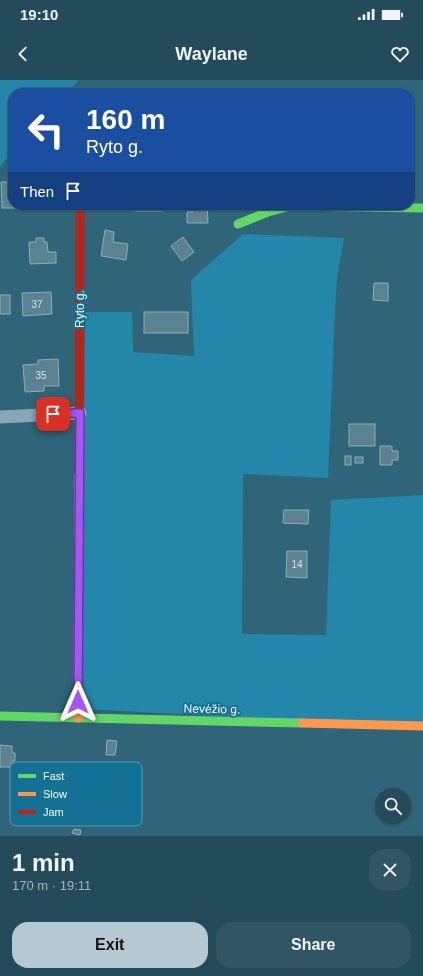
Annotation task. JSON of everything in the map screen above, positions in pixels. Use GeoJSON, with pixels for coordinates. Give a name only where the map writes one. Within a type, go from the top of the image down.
{"type":"FeatureCollection","features":[{"type":"Feature","properties":{"kind":"street","name":"Ryto g."},"geometry":{"type":"LineString","coordinates":[[78,718],[80,210]]}},
{"type":"Feature","properties":{"kind":"street"},"geometry":{"type":"LineString","coordinates":[[238,224],[275,210]]}},
{"type":"Feature","properties":{"kind":"street"},"geometry":{"type":"LineString","coordinates":[[0,417],[80,413]]}},
{"type":"Feature","properties":{"kind":"street","name":"Nevėžio g."},"geometry":{"type":"LineString","coordinates":[[0,716],[423,726]]}},
{"type":"Feature","properties":{"kind":"shaded area"},"geometry":{"type":"Polygon","coordinates":[[[0,80],[78,80],[72,88],[8,88],[8,157],[0,167],[0,80]]]}},
{"type":"Feature","properties":{"kind":"shaded area"},"geometry":{"type":"Polygon","coordinates":[[[243,234],[344,238],[337,278],[328,478],[243,474],[242,634],[326,635],[331,500],[423,495],[423,726],[82,709],[85,312],[132,312],[133,352],[194,356],[191,280],[243,234]]]}},
{"type":"Feature","properties":{"kind":"building"},"geometry":{"type":"Polygon","coordinates":[[[1,182],[8,182],[8,208],[2,208],[1,182]]]}},
{"type":"Feature","properties":{"kind":"building"},"geometry":{"type":"Polygon","coordinates":[[[135,210],[162,210],[162,211],[135,210]]]}},
{"type":"Feature","properties":{"kind":"building"},"geometry":{"type":"Polygon","coordinates":[[[193,210],[207,210],[208,223],[187,223],[187,212],[193,212],[193,210]]]}},
{"type":"Feature","properties":{"kind":"building"},"geometry":{"type":"Polygon","coordinates":[[[105,230],[114,232],[113,242],[128,244],[126,260],[101,256],[105,230]]]}},
{"type":"Feature","properties":{"kind":"building"},"geometry":{"type":"Polygon","coordinates":[[[183,237],[194,252],[182,261],[171,246],[183,237]]]}},
{"type":"Feature","properties":{"kind":"building"},"geometry":{"type":"Polygon","coordinates":[[[36,238],[44,238],[44,242],[47,242],[48,252],[56,252],[56,263],[30,264],[29,242],[36,242],[36,238]]]}},
{"type":"Feature","properties":{"kind":"building"},"geometry":{"type":"Polygon","coordinates":[[[374,283],[388,283],[388,301],[373,300],[374,283]]]}},
{"type":"Feature","properties":{"kind":"building"},"geometry":{"type":"Polygon","coordinates":[[[51,292],[52,314],[23,316],[22,293],[51,292]]]}},
{"type":"Feature","properties":{"kind":"building"},"geometry":{"type":"Polygon","coordinates":[[[0,295],[10,295],[10,314],[0,314],[0,295]]]}},
{"type":"Feature","properties":{"kind":"building"},"geometry":{"type":"Polygon","coordinates":[[[144,312],[188,312],[188,333],[144,333],[144,312]]]}},
{"type":"Feature","properties":{"kind":"building"},"geometry":{"type":"Polygon","coordinates":[[[58,359],[59,386],[44,386],[44,391],[25,392],[23,365],[38,364],[38,360],[58,359]]]}},
{"type":"Feature","properties":{"kind":"building"},"geometry":{"type":"Polygon","coordinates":[[[349,424],[375,424],[375,446],[349,446],[349,424]]]}},
{"type":"Feature","properties":{"kind":"building"},"geometry":{"type":"Polygon","coordinates":[[[380,446],[392,446],[392,451],[398,451],[398,460],[392,460],[392,465],[380,465],[380,446]]]}},
{"type":"Feature","properties":{"kind":"building"},"geometry":{"type":"Polygon","coordinates":[[[345,456],[351,456],[351,465],[345,465],[345,456]]]}},
{"type":"Feature","properties":{"kind":"building"},"geometry":{"type":"Polygon","coordinates":[[[355,457],[363,457],[363,463],[355,463],[355,457]]]}},
{"type":"Feature","properties":{"kind":"building"},"geometry":{"type":"Polygon","coordinates":[[[284,510],[309,510],[308,524],[283,523],[284,510]]]}},
{"type":"Feature","properties":{"kind":"building"},"geometry":{"type":"Polygon","coordinates":[[[287,551],[307,551],[307,578],[286,577],[287,551]]]}},
{"type":"Feature","properties":{"kind":"building"},"geometry":{"type":"Polygon","coordinates":[[[107,740],[117,741],[115,755],[106,755],[107,740]]]}},
{"type":"Feature","properties":{"kind":"building"},"geometry":{"type":"Polygon","coordinates":[[[0,745],[12,746],[12,753],[15,753],[15,761],[10,762],[10,767],[0,767],[0,745]]]}},
{"type":"Feature","properties":{"kind":"building"},"geometry":{"type":"Polygon","coordinates":[[[74,829],[81,830],[80,835],[72,833],[74,829]]]}},
{"type":"Feature","properties":{"kind":"traffic: fast"},"geometry":{"type":"LineString","coordinates":[[415,208],[423,208]]}},
{"type":"Feature","properties":{"kind":"traffic: fast"},"geometry":{"type":"LineString","coordinates":[[238,224],[275,210]]}},
{"type":"Feature","properties":{"kind":"traffic: fast"},"geometry":{"type":"LineString","coordinates":[[0,716],[302,723]]}},
{"type":"Feature","properties":{"kind":"traffic: slow"},"geometry":{"type":"LineString","coordinates":[[78,718],[79,474]]}},
{"type":"Feature","properties":{"kind":"traffic: slow"},"geometry":{"type":"LineString","coordinates":[[302,723],[423,726]]}},
{"type":"Feature","properties":{"kind":"traffic: jam"},"geometry":{"type":"LineString","coordinates":[[79,474],[80,210]]}},
{"type":"Feature","properties":{"kind":"route"},"geometry":{"type":"LineString","coordinates":[[53,414],[80,413],[78,702]]}}]}
